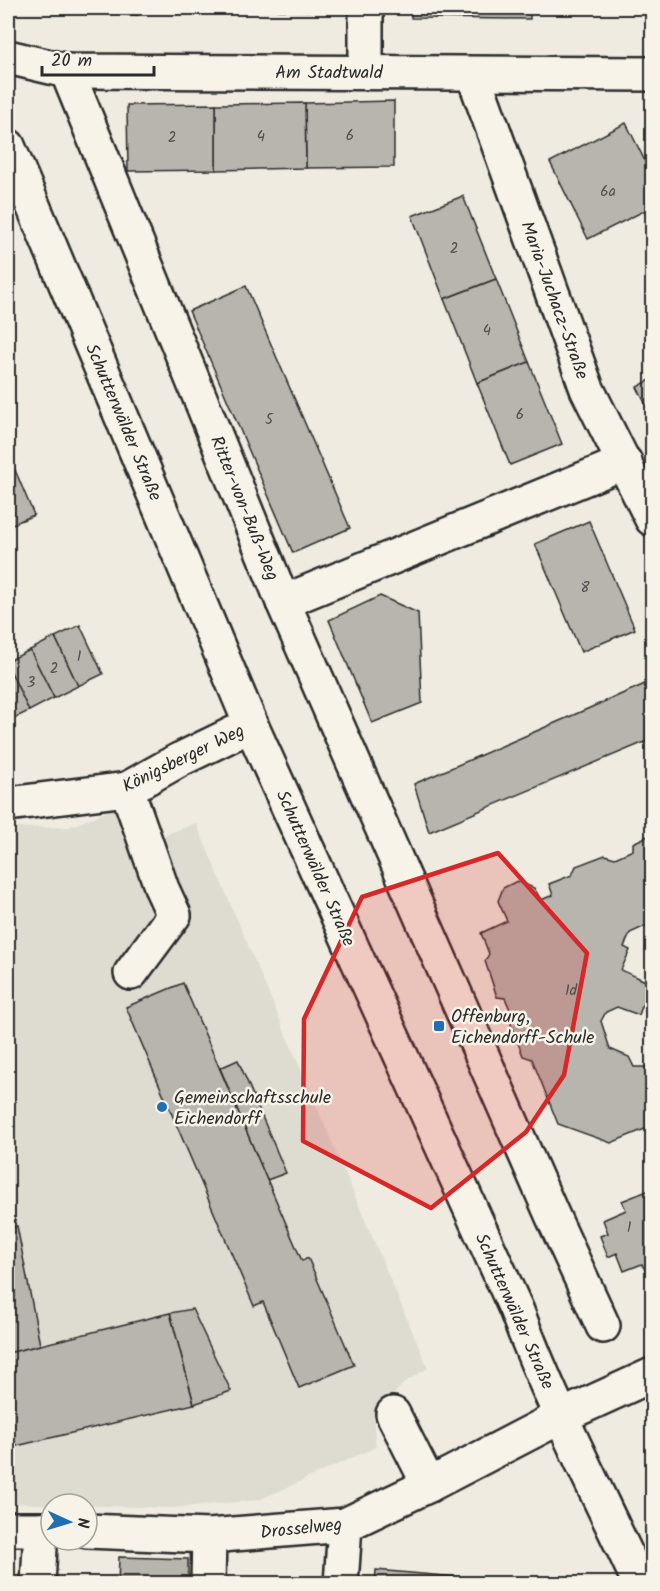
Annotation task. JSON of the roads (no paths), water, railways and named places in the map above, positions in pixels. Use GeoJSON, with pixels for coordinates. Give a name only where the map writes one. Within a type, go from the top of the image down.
{"type":"FeatureCollection","features":[{"type":"Feature","properties":{"kind":"street"},"geometry":{"type":"LineString","coordinates":[[366,8],[366,72]]}},
{"type":"Feature","properties":{"kind":"street","name":"Am Stadtwald"},"geometry":{"type":"LineString","coordinates":[[8,57],[67,71],[652,74]]}},
{"type":"Feature","properties":{"kind":"street","name":"Ritter-von-Buß-Weg"},"geometry":{"type":"LineString","coordinates":[[67,71],[283,602],[625,462]]}},
{"type":"Feature","properties":{"kind":"street","name":"Maria-Juchacz-Straße"},"geometry":{"type":"LineString","coordinates":[[473,74],[587,389],[652,519]]}},
{"type":"Feature","properties":{"kind":"street","name":"Schutterwälder Straße"},"geometry":{"type":"LineString","coordinates":[[8,146],[251,725],[640,1584]]}},
{"type":"Feature","properties":{"kind":"street"},"geometry":{"type":"LineString","coordinates":[[283,602],[603,1326]]}},
{"type":"Feature","properties":{"kind":"street","name":"Königsberger Weg"},"geometry":{"type":"LineString","coordinates":[[8,804],[127,789],[179,760],[251,725]]}},
{"type":"Feature","properties":{"kind":"street"},"geometry":{"type":"LineString","coordinates":[[127,789],[162,889],[174,915],[131,973]]}},
{"type":"Feature","properties":{"kind":"street","name":"Drosselweg"},"geometry":{"type":"LineString","coordinates":[[99,1531],[209,1536],[345,1525],[429,1485],[562,1416],[652,1375]]}},
{"type":"Feature","properties":{"kind":"street"},"geometry":{"type":"LineString","coordinates":[[393,1414],[429,1485]]}},
{"type":"Feature","properties":{"kind":"street"},"geometry":{"type":"LineString","coordinates":[[341,1584],[345,1525]]}},
{"type":"Feature","properties":{"kind":"street"},"geometry":{"type":"LineString","coordinates":[[8,1529],[39,1529]]}},
{"type":"Feature","properties":{"kind":"street"},"geometry":{"type":"LineString","coordinates":[[208,1584],[209,1536]]}},
{"type":"Feature","properties":{"kind":"street"},"geometry":{"type":"LineString","coordinates":[[38,1584],[43,1552]]}},
{"type":"Feature","properties":{"kind":"place","name":"Offenburg, Eichendorff-Schule"},"geometry":{"type":"Point","coordinates":[439,1026]}},
{"type":"Feature","properties":{"kind":"place","name":"Gemeinschaftsschule Eichendorff"},"geometry":{"type":"Point","coordinates":[162,1107]}}]}
